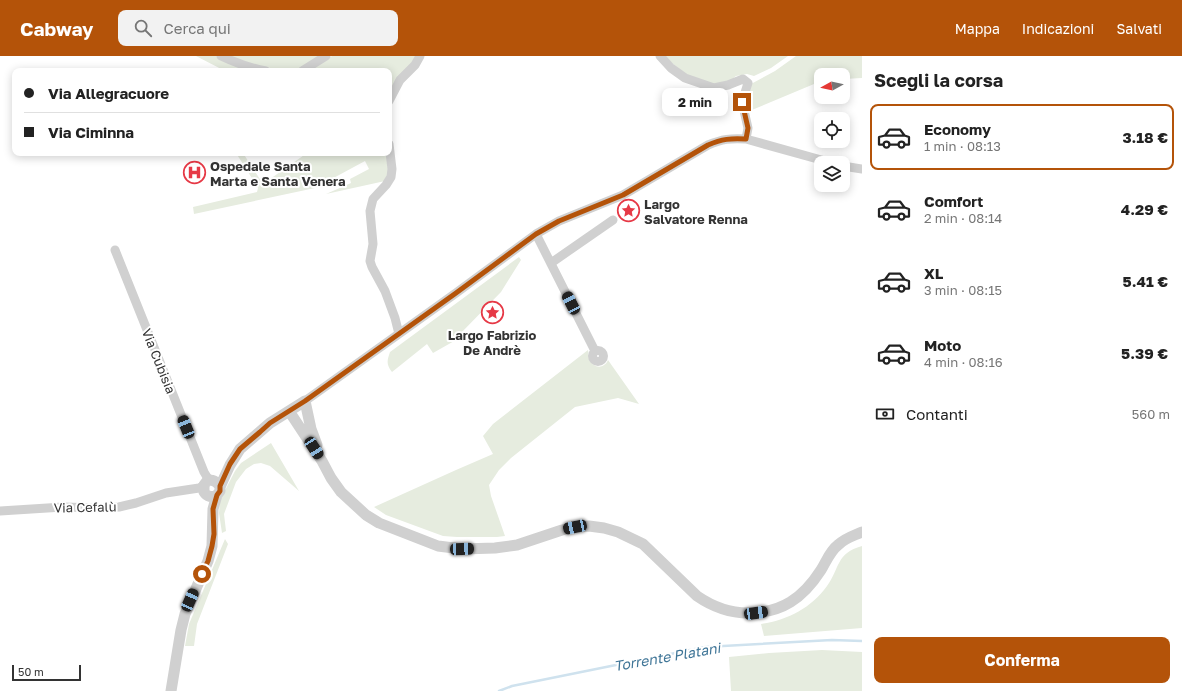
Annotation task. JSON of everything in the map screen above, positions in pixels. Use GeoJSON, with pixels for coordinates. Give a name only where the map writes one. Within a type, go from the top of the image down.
{"type":"FeatureCollection","features":[{"type":"Feature","properties":{"kind":"street"},"geometry":{"type":"LineString","coordinates":[[221,56],[252,68]]}},
{"type":"Feature","properties":{"kind":"street"},"geometry":{"type":"LineString","coordinates":[[307,68],[326,56]]}},
{"type":"Feature","properties":{"kind":"street"},"geometry":{"type":"LineString","coordinates":[[392,95],[400,80],[415,65],[420,56]]}},
{"type":"Feature","properties":{"kind":"street"},"geometry":{"type":"LineString","coordinates":[[660,56],[671,68],[685,78],[714,88],[728,86],[743,79],[748,84],[742,102],[748,128],[746,139]]}},
{"type":"Feature","properties":{"kind":"street"},"geometry":{"type":"LineString","coordinates":[[171,691],[185,614],[208,561],[212,546],[214,534],[210,504],[210,486],[230,464],[240,449],[270,423],[305,401],[536,234],[559,221],[623,195],[708,145],[732,138],[746,139],[814,158]]}},
{"type":"Feature","properties":{"kind":"street"},"geometry":{"type":"LineString","coordinates":[[390,156],[392,169],[391,177],[373,199],[370,211],[374,244],[370,261],[385,291],[399,334]]}},
{"type":"Feature","properties":{"kind":"street"},"geometry":{"type":"LineString","coordinates":[[850,167],[862,169]]}},
{"type":"Feature","properties":{"kind":"street"},"geometry":{"type":"LineString","coordinates":[[551,263],[613,220]]}},
{"type":"Feature","properties":{"kind":"street"},"geometry":{"type":"LineString","coordinates":[[536,234],[595,351]]}},
{"type":"Feature","properties":{"kind":"street","name":"Via Cubisia"},"geometry":{"type":"LineString","coordinates":[[115,250],[210,486]]}},
{"type":"Feature","properties":{"kind":"street"},"geometry":{"type":"LineString","coordinates":[[305,401],[311,429],[322,461]]}},
{"type":"Feature","properties":{"kind":"street"},"geometry":{"type":"LineString","coordinates":[[289,411],[341,492],[366,515],[379,523],[438,546],[462,549],[495,548],[523,544],[575,527],[589,526],[604,528],[618,532],[643,544],[697,596],[718,608],[728,611],[756,613],[770,611],[791,602],[810,586],[836,546],[846,538],[862,532]]}},
{"type":"Feature","properties":{"kind":"street","name":"Via Cefalù"},"geometry":{"type":"LineString","coordinates":[[0,511],[63,507],[119,507],[166,493],[210,486]]}},
{"type":"Feature","properties":{"kind":"shaded area"},"geometry":{"type":"Polygon","coordinates":[[[196,56],[216,56],[244,68],[219,68],[196,56]]]}},
{"type":"Feature","properties":{"kind":"shaded area"},"geometry":{"type":"Polygon","coordinates":[[[230,56],[321,56],[300,68],[270,68],[230,56]]]}},
{"type":"Feature","properties":{"kind":"shaded area"},"geometry":{"type":"Polygon","coordinates":[[[332,56],[417,56],[392,92],[392,68],[313,68],[332,56]]]}},
{"type":"Feature","properties":{"kind":"shaded area"},"geometry":{"type":"Polygon","coordinates":[[[664,56],[788,56],[771,68],[754,76],[747,74],[736,76],[727,84],[717,85],[686,75],[664,56]]]}},
{"type":"Feature","properties":{"kind":"shaded area"},"geometry":{"type":"Polygon","coordinates":[[[796,56],[862,56],[862,78],[850,79],[850,68],[814,68],[814,84],[747,112],[746,105],[751,84],[775,71],[796,56]]]}},
{"type":"Feature","properties":{"kind":"shaded area"},"geometry":{"type":"Polygon","coordinates":[[[238,156],[245,156],[263,184],[303,156],[388,156],[389,170],[385,181],[326,194],[351,183],[350,179],[369,169],[365,161],[315,188],[194,214],[193,207],[257,192],[258,188],[238,156]]]}},
{"type":"Feature","properties":{"kind":"shaded area"},"geometry":{"type":"Polygon","coordinates":[[[519,257],[521,260],[501,292],[456,340],[433,353],[427,344],[392,372],[388,362],[390,352],[519,257]]]}},
{"type":"Feature","properties":{"kind":"shaded area"},"geometry":{"type":"Polygon","coordinates":[[[588,350],[589,360],[598,367],[605,364],[608,360],[639,404],[618,398],[575,407],[511,458],[499,470],[489,485],[491,496],[505,536],[443,536],[386,515],[374,507],[493,454],[483,436],[493,424],[588,350]]]}},
{"type":"Feature","properties":{"kind":"shaded area"},"geometry":{"type":"Polygon","coordinates":[[[271,443],[299,491],[270,466],[261,463],[254,464],[246,469],[236,482],[224,514],[226,531],[222,533],[219,513],[220,500],[235,471],[241,463],[271,443]]]}},
{"type":"Feature","properties":{"kind":"shaded area"},"geometry":{"type":"Polygon","coordinates":[[[225,539],[228,544],[197,624],[194,646],[185,646],[189,624],[225,539]]]}},
{"type":"Feature","properties":{"kind":"shaded area"},"geometry":{"type":"Polygon","coordinates":[[[862,546],[862,628],[764,636],[761,624],[790,616],[814,601],[827,586],[843,557],[847,553],[862,546]]]}},
{"type":"Feature","properties":{"kind":"shaded area"},"geometry":{"type":"Polygon","coordinates":[[[822,650],[862,652],[862,691],[731,691],[729,657],[822,650]]]}},
{"type":"Feature","properties":{"kind":"waterway","name":"Torrente Platani"},"geometry":{"type":"LineString","coordinates":[[499,691],[512,686],[705,647],[832,640],[862,641]]}},
{"type":"Feature","properties":{"kind":"place","name":"Ospedale Santa Marta e Santa Venera"},"geometry":{"type":"Point","coordinates":[194,173]}},
{"type":"Feature","properties":{"kind":"place","name":"Largo Salvatore Renna"},"geometry":{"type":"Point","coordinates":[628,211]}},
{"type":"Feature","properties":{"kind":"place","name":"Largo Fabrizio De Andrè"},"geometry":{"type":"Point","coordinates":[492,313]}},
{"type":"Feature","properties":{"kind":"route"},"geometry":{"type":"LineString","coordinates":[[202,574],[208,561],[212,546],[214,534],[213,509],[215,501],[230,464],[240,449],[270,423],[305,401],[536,234],[559,221],[623,195],[708,145],[732,138],[746,139],[748,128],[742,102]]}}]}
